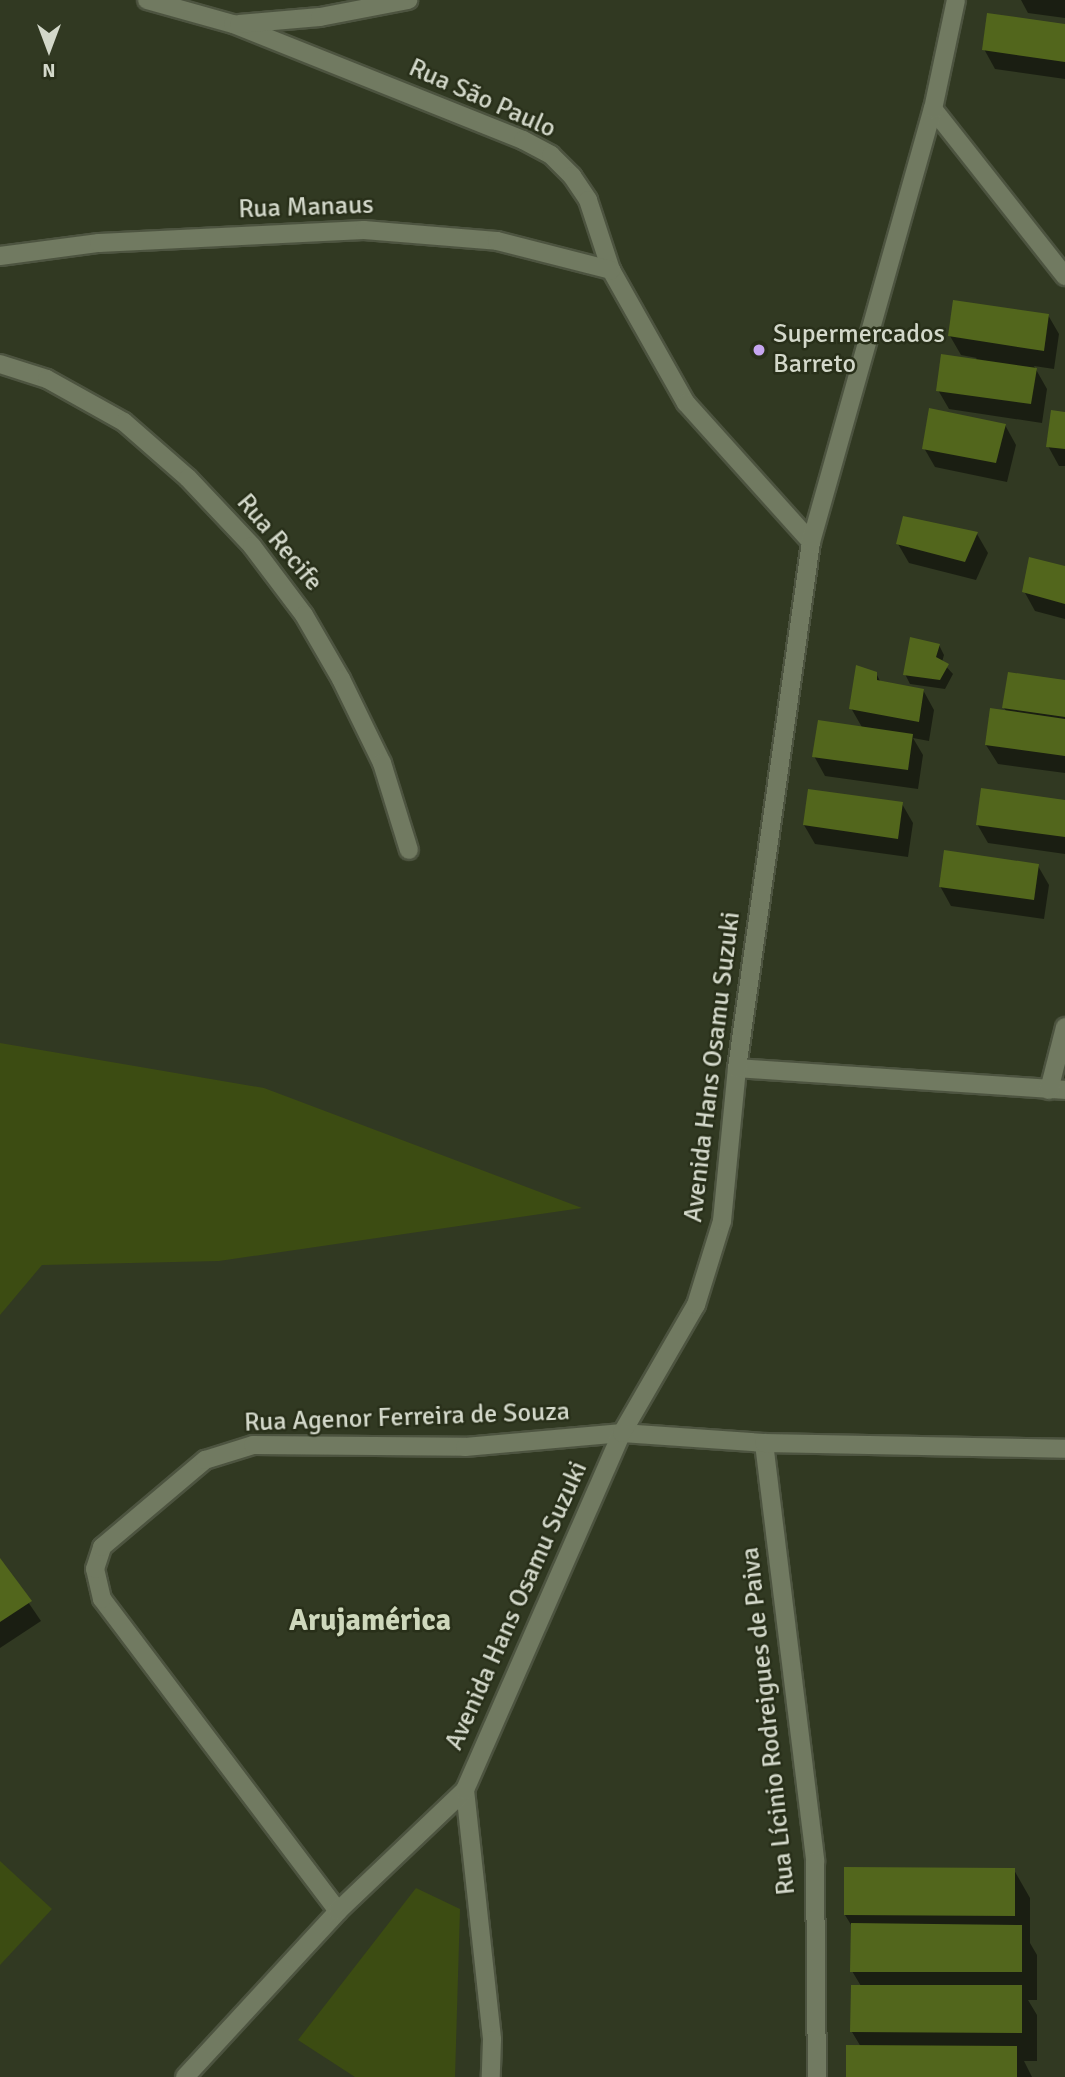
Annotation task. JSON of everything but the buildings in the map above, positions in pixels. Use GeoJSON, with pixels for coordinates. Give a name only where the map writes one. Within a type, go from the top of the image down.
{"type":"FeatureCollection","features":[{"type":"Feature","properties":{"kind":"street","name":"Rua São Paulo"},"geometry":{"type":"LineString","coordinates":[[147,0],[233,24],[523,140],[551,155],[572,176],[587,200],[611,270],[686,403],[811,542]]}},
{"type":"Feature","properties":{"kind":"street"},"geometry":{"type":"LineString","coordinates":[[233,24],[320,17],[408,0]]}},
{"type":"Feature","properties":{"kind":"street","name":"Avenida Hans Osamu Suzuki"},"geometry":{"type":"LineString","coordinates":[[185,2077],[338,1910],[465,1790],[622,1433],[696,1305],[722,1222],[737,1068],[811,542],[933,109],[956,0]]}},
{"type":"Feature","properties":{"kind":"street"},"geometry":{"type":"LineString","coordinates":[[933,109],[1065,276]]}},
{"type":"Feature","properties":{"kind":"street","name":"Rua Manaus"},"geometry":{"type":"LineString","coordinates":[[0,256],[99,243],[364,230],[497,241],[611,270]]}},
{"type":"Feature","properties":{"kind":"street","name":"Rua Recife"},"geometry":{"type":"LineString","coordinates":[[0,364],[47,379],[124,422],[188,478],[252,546],[304,615],[341,679],[382,763],[409,850]]}},
{"type":"Feature","properties":{"kind":"street"},"geometry":{"type":"LineString","coordinates":[[737,1068],[1057,1090],[1065,1027]]}},
{"type":"Feature","properties":{"kind":"street","name":"Rua Agenor Ferreira de Souza"},"geometry":{"type":"LineString","coordinates":[[338,1910],[102,1599],[95,1569],[102,1547],[205,1460],[253,1445],[465,1447],[622,1433],[764,1443],[1065,1449]]}},
{"type":"Feature","properties":{"kind":"street","name":"Rua Lícinio Rodreigues de Paiva"},"geometry":{"type":"LineString","coordinates":[[764,1443],[814,1861],[817,2077]]}},
{"type":"Feature","properties":{"kind":"street"},"geometry":{"type":"LineString","coordinates":[[465,1790],[492,2040],[491,2077]]}},
{"type":"Feature","properties":{"kind":"green space"},"geometry":{"type":"Polygon","coordinates":[[[0,1043],[264,1088],[582,1208],[219,1261],[42,1265],[0,1315],[0,1043]]]}},
{"type":"Feature","properties":{"kind":"green space"},"geometry":{"type":"Polygon","coordinates":[[[0,1861],[52,1909],[0,1965],[0,1861]]]}},
{"type":"Feature","properties":{"kind":"green space"},"geometry":{"type":"Polygon","coordinates":[[[416,1888],[460,1909],[455,2077],[355,2077],[298,2040],[416,1888]]]}},
{"type":"Feature","properties":{"kind":"place","name":"Supermercados Barreto"},"geometry":{"type":"Point","coordinates":[759,350]}},
{"type":"Feature","properties":{"kind":"district","name":"Arujamérica"},"geometry":{"type":"Point","coordinates":[370,1621]}}]}
